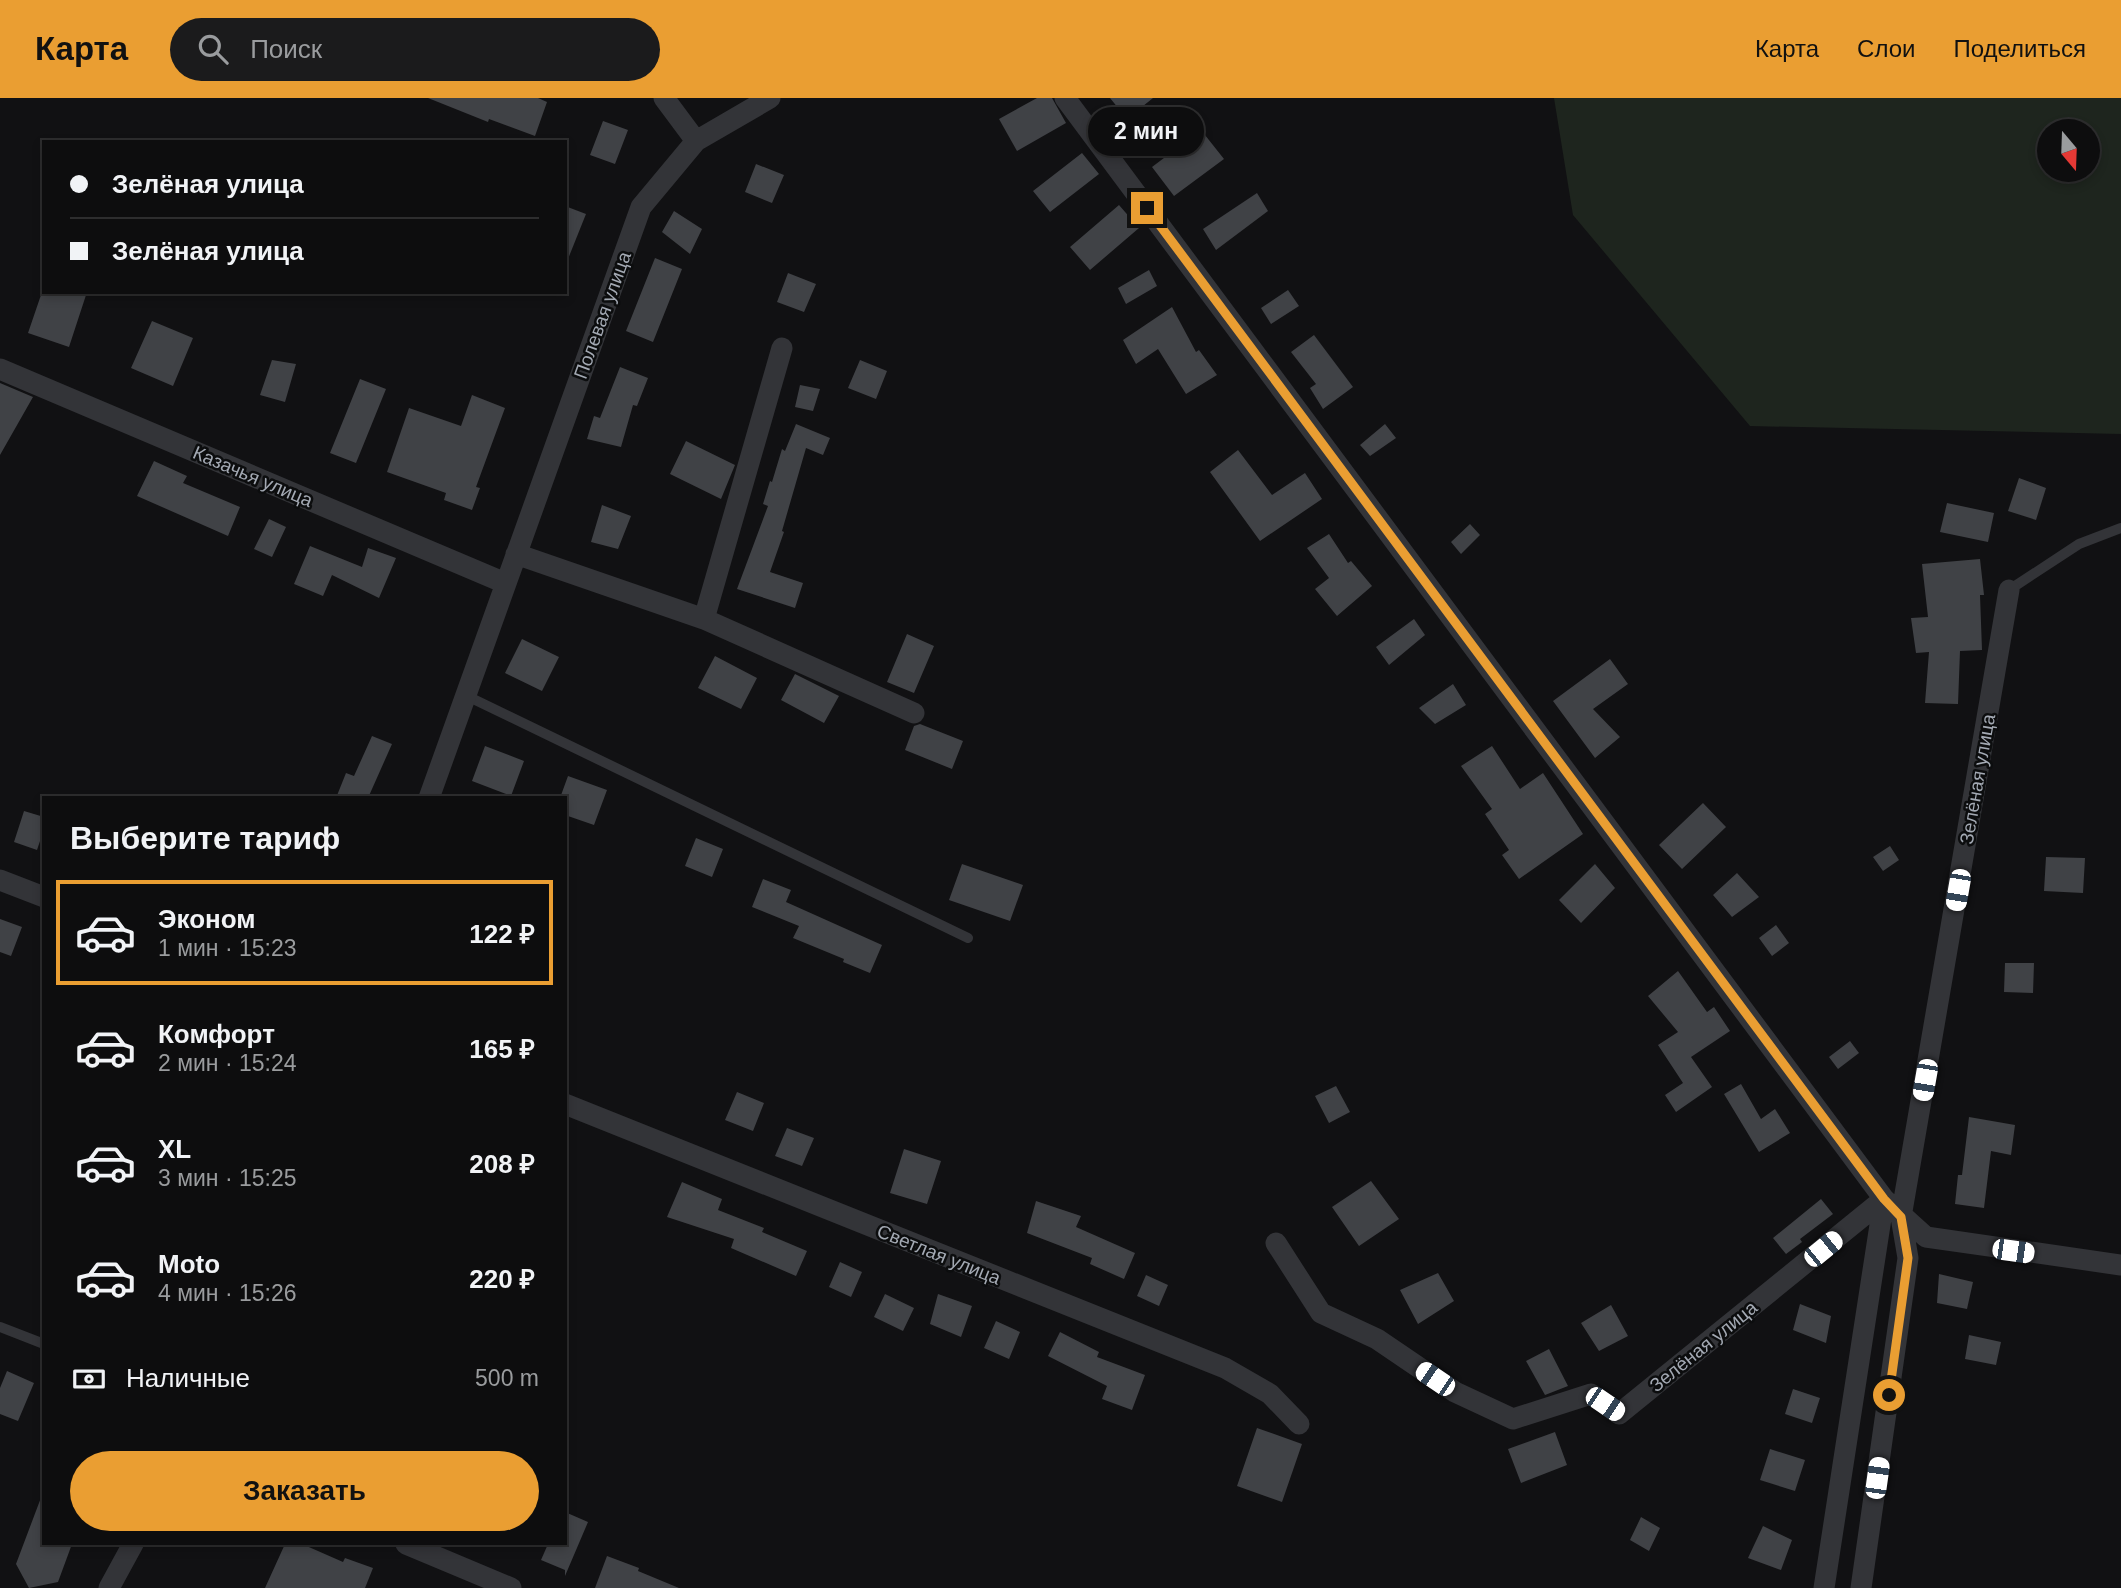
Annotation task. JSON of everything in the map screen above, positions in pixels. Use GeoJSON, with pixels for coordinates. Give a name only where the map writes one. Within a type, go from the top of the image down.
{"type":"FeatureCollection","features":[{"type":"Feature","properties":{"kind":"street"},"geometry":{"type":"LineString","coordinates":[[664,98],[696,141],[770,98]]}},
{"type":"Feature","properties":{"kind":"street"},"geometry":{"type":"LineString","coordinates":[[1065,98],[1884,1199],[1926,1237],[2121,1265]]}},
{"type":"Feature","properties":{"kind":"street","name":"Полевая улица"},"geometry":{"type":"LineString","coordinates":[[430,796],[489,638],[505,583],[641,207],[696,141]]}},
{"type":"Feature","properties":{"kind":"street"},"geometry":{"type":"LineString","coordinates":[[704,619],[782,348]]}},
{"type":"Feature","properties":{"kind":"street","name":"Казачья улица"},"geometry":{"type":"LineString","coordinates":[[0,369],[505,583]]}},
{"type":"Feature","properties":{"kind":"street"},"geometry":{"type":"LineString","coordinates":[[516,554],[704,619],[914,713]]}},
{"type":"Feature","properties":{"kind":"street","name":"Зелёная улица"},"geometry":{"type":"LineString","coordinates":[[1861,1588],[1908,1258],[1901,1217],[2009,590]]}},
{"type":"Feature","properties":{"kind":"street"},"geometry":{"type":"LineString","coordinates":[[0,880],[42,896]]}},
{"type":"Feature","properties":{"kind":"street","name":"Светлая улица"},"geometry":{"type":"LineString","coordinates":[[567,1105],[1225,1368],[1270,1394],[1299,1424]]}},
{"type":"Feature","properties":{"kind":"street"},"geometry":{"type":"LineString","coordinates":[[1824,1588],[1884,1199]]}},
{"type":"Feature","properties":{"kind":"street","name":"Зелёная улица"},"geometry":{"type":"LineString","coordinates":[[1276,1243],[1321,1313],[1377,1339],[1455,1392],[1513,1419],[1591,1394],[1619,1414],[1884,1199]]}},
{"type":"Feature","properties":{"kind":"street"},"geometry":{"type":"LineString","coordinates":[[109,1588],[132,1545]]}},
{"type":"Feature","properties":{"kind":"street"},"geometry":{"type":"LineString","coordinates":[[408,1545],[511,1588]]}},
{"type":"Feature","properties":{"kind":"lane"},"geometry":{"type":"LineString","coordinates":[[2009,590],[2078,544],[2121,528]]}},
{"type":"Feature","properties":{"kind":"lane"},"geometry":{"type":"LineString","coordinates":[[467,696],[968,938]]}},
{"type":"Feature","properties":{"kind":"lane"},"geometry":{"type":"LineString","coordinates":[[0,1327],[42,1343]]}},
{"type":"Feature","properties":{"kind":"shaded area"},"geometry":{"type":"Polygon","coordinates":[[[1554,98],[2121,98],[2121,434],[1750,426],[1573,215],[1554,98]]]}},
{"type":"Feature","properties":{"kind":"building"},"geometry":{"type":"Polygon","coordinates":[[[428,98],[538,98],[547,102],[535,136],[489,119],[488,122],[428,98]]]}},
{"type":"Feature","properties":{"kind":"building"},"geometry":{"type":"Polygon","coordinates":[[[1037,98],[1052,98],[1066,123],[1017,151],[999,119],[1037,98]]]}},
{"type":"Feature","properties":{"kind":"building"},"geometry":{"type":"Polygon","coordinates":[[[1110,98],[1153,98],[1127,119],[1110,98]]]}},
{"type":"Feature","properties":{"kind":"building"},"geometry":{"type":"Polygon","coordinates":[[[603,121],[628,130],[615,164],[590,155],[603,121]]]}},
{"type":"Feature","properties":{"kind":"building"},"geometry":{"type":"Polygon","coordinates":[[[1201,130],[1224,159],[1174,196],[1152,167],[1201,130]]]}},
{"type":"Feature","properties":{"kind":"building"},"geometry":{"type":"Polygon","coordinates":[[[1082,153],[1099,174],[1050,212],[1033,191],[1082,153]]]}},
{"type":"Feature","properties":{"kind":"building"},"geometry":{"type":"Polygon","coordinates":[[[756,164],[784,175],[772,203],[745,192],[756,164]]]}},
{"type":"Feature","properties":{"kind":"building"},"geometry":{"type":"Polygon","coordinates":[[[1257,193],[1268,211],[1216,250],[1203,229],[1257,193]]]}},
{"type":"Feature","properties":{"kind":"building"},"geometry":{"type":"Polygon","coordinates":[[[1119,205],[1139,228],[1090,270],[1070,247],[1119,205]]]}},
{"type":"Feature","properties":{"kind":"building"},"geometry":{"type":"Polygon","coordinates":[[[567,207],[586,214],[567,262],[567,207]]]}},
{"type":"Feature","properties":{"kind":"building"},"geometry":{"type":"Polygon","coordinates":[[[674,211],[702,229],[690,254],[662,232],[674,211]]]}},
{"type":"Feature","properties":{"kind":"building"},"geometry":{"type":"Polygon","coordinates":[[[655,258],[682,269],[653,342],[626,331],[655,258]]]}},
{"type":"Feature","properties":{"kind":"building"},"geometry":{"type":"Polygon","coordinates":[[[1149,270],[1157,286],[1126,304],[1118,288],[1149,270]]]}},
{"type":"Feature","properties":{"kind":"building"},"geometry":{"type":"Polygon","coordinates":[[[788,273],[816,284],[804,312],[777,302],[788,273]]]}},
{"type":"Feature","properties":{"kind":"building"},"geometry":{"type":"Polygon","coordinates":[[[1288,290],[1299,306],[1271,324],[1261,308],[1288,290]]]}},
{"type":"Feature","properties":{"kind":"building"},"geometry":{"type":"Polygon","coordinates":[[[42,292],[86,294],[69,347],[28,333],[42,292]]]}},
{"type":"Feature","properties":{"kind":"building"},"geometry":{"type":"Polygon","coordinates":[[[1172,307],[1196,352],[1199,350],[1217,375],[1186,394],[1158,349],[1136,364],[1123,340],[1172,307]]]}},
{"type":"Feature","properties":{"kind":"building"},"geometry":{"type":"Polygon","coordinates":[[[152,321],[193,338],[173,386],[131,368],[152,321]]]}},
{"type":"Feature","properties":{"kind":"building"},"geometry":{"type":"Polygon","coordinates":[[[1314,335],[1353,387],[1323,409],[1310,388],[1316,384],[1291,352],[1314,335]]]}},
{"type":"Feature","properties":{"kind":"building"},"geometry":{"type":"Polygon","coordinates":[[[272,360],[296,364],[285,402],[260,395],[272,360]]]}},
{"type":"Feature","properties":{"kind":"building"},"geometry":{"type":"Polygon","coordinates":[[[860,360],[887,371],[876,399],[848,388],[860,360]]]}},
{"type":"Feature","properties":{"kind":"building"},"geometry":{"type":"Polygon","coordinates":[[[620,367],[648,378],[637,406],[633,405],[621,447],[587,439],[594,416],[600,418],[620,367]]]}},
{"type":"Feature","properties":{"kind":"building"},"geometry":{"type":"Polygon","coordinates":[[[360,379],[386,389],[356,463],[330,453],[360,379]]]}},
{"type":"Feature","properties":{"kind":"building"},"geometry":{"type":"Polygon","coordinates":[[[0,383],[33,397],[0,455],[0,383]]]}},
{"type":"Feature","properties":{"kind":"building"},"geometry":{"type":"Polygon","coordinates":[[[800,385],[820,389],[813,411],[795,407],[800,385]]]}},
{"type":"Feature","properties":{"kind":"building"},"geometry":{"type":"Polygon","coordinates":[[[472,395],[505,408],[476,487],[480,488],[472,510],[444,500],[446,493],[387,472],[409,408],[461,426],[472,395]]]}},
{"type":"Feature","properties":{"kind":"building"},"geometry":{"type":"Polygon","coordinates":[[[796,424],[830,438],[823,455],[806,448],[782,531],[784,532],[770,572],[803,583],[795,608],[737,589],[768,506],[763,504],[770,481],[772,482],[782,449],[785,451],[796,424]]]}},
{"type":"Feature","properties":{"kind":"building"},"geometry":{"type":"Polygon","coordinates":[[[1385,424],[1396,438],[1370,456],[1360,445],[1385,424]]]}},
{"type":"Feature","properties":{"kind":"building"},"geometry":{"type":"Polygon","coordinates":[[[686,441],[735,465],[721,499],[670,474],[686,441]]]}},
{"type":"Feature","properties":{"kind":"building"},"geometry":{"type":"Polygon","coordinates":[[[1238,450],[1272,495],[1305,473],[1322,499],[1260,541],[1210,472],[1238,450]]]}},
{"type":"Feature","properties":{"kind":"building"},"geometry":{"type":"Polygon","coordinates":[[[154,461],[187,476],[183,483],[240,507],[228,536],[137,496],[154,461]]]}},
{"type":"Feature","properties":{"kind":"building"},"geometry":{"type":"Polygon","coordinates":[[[2019,478],[2046,488],[2036,520],[2008,511],[2019,478]]]}},
{"type":"Feature","properties":{"kind":"building"},"geometry":{"type":"Polygon","coordinates":[[[1947,503],[1994,513],[1988,542],[1940,532],[1947,503]]]}},
{"type":"Feature","properties":{"kind":"building"},"geometry":{"type":"Polygon","coordinates":[[[602,505],[631,516],[618,549],[591,542],[602,505]]]}},
{"type":"Feature","properties":{"kind":"building"},"geometry":{"type":"Polygon","coordinates":[[[269,519],[286,527],[272,557],[254,549],[269,519]]]}},
{"type":"Feature","properties":{"kind":"building"},"geometry":{"type":"Polygon","coordinates":[[[1470,524],[1480,535],[1461,554],[1451,542],[1470,524]]]}},
{"type":"Feature","properties":{"kind":"building"},"geometry":{"type":"Polygon","coordinates":[[[1329,534],[1348,563],[1351,561],[1372,586],[1337,616],[1315,589],[1329,578],[1307,548],[1329,534]]]}},
{"type":"Feature","properties":{"kind":"building"},"geometry":{"type":"Polygon","coordinates":[[[310,546],[362,567],[368,548],[396,558],[379,598],[332,575],[323,596],[294,584],[310,546]]]}},
{"type":"Feature","properties":{"kind":"building"},"geometry":{"type":"Polygon","coordinates":[[[1980,559],[1984,595],[1980,595],[1982,650],[1960,651],[1958,704],[1925,703],[1929,652],[1916,653],[1911,618],[1928,617],[1922,564],[1980,559]]]}},
{"type":"Feature","properties":{"kind":"building"},"geometry":{"type":"Polygon","coordinates":[[[1414,619],[1425,635],[1389,665],[1376,647],[1414,619]]]}},
{"type":"Feature","properties":{"kind":"building"},"geometry":{"type":"Polygon","coordinates":[[[907,634],[934,646],[914,693],[887,682],[907,634]]]}},
{"type":"Feature","properties":{"kind":"building"},"geometry":{"type":"Polygon","coordinates":[[[522,639],[559,657],[542,691],[505,673],[522,639]]]}},
{"type":"Feature","properties":{"kind":"building"},"geometry":{"type":"Polygon","coordinates":[[[715,656],[757,678],[741,709],[698,688],[715,656]]]}},
{"type":"Feature","properties":{"kind":"building"},"geometry":{"type":"Polygon","coordinates":[[[1610,659],[1628,684],[1593,709],[1620,737],[1595,758],[1553,701],[1610,659]]]}},
{"type":"Feature","properties":{"kind":"building"},"geometry":{"type":"Polygon","coordinates":[[[795,674],[839,696],[824,723],[781,700],[795,674]]]}},
{"type":"Feature","properties":{"kind":"building"},"geometry":{"type":"Polygon","coordinates":[[[1453,684],[1466,705],[1435,724],[1419,708],[1453,684]]]}},
{"type":"Feature","properties":{"kind":"building"},"geometry":{"type":"Polygon","coordinates":[[[920,724],[963,741],[952,769],[905,750],[914,726],[920,724]]]}},
{"type":"Feature","properties":{"kind":"building"},"geometry":{"type":"Polygon","coordinates":[[[372,736],[392,744],[369,796],[337,796],[346,773],[354,776],[372,736]]]}},
{"type":"Feature","properties":{"kind":"building"},"geometry":{"type":"Polygon","coordinates":[[[485,746],[524,761],[511,796],[472,781],[485,746]]]}},
{"type":"Feature","properties":{"kind":"building"},"geometry":{"type":"Polygon","coordinates":[[[1492,746],[1520,789],[1543,773],[1583,834],[1519,879],[1502,855],[1509,850],[1485,814],[1492,809],[1461,766],[1492,746]]]}},
{"type":"Feature","properties":{"kind":"building"},"geometry":{"type":"Polygon","coordinates":[[[568,776],[607,790],[594,825],[567,816],[567,796],[561,796],[568,776]]]}},
{"type":"Feature","properties":{"kind":"building"},"geometry":{"type":"Polygon","coordinates":[[[1703,803],[1726,827],[1682,869],[1659,845],[1703,803]]]}},
{"type":"Feature","properties":{"kind":"building"},"geometry":{"type":"Polygon","coordinates":[[[24,811],[42,816],[42,835],[37,850],[14,842],[24,811]]]}},
{"type":"Feature","properties":{"kind":"building"},"geometry":{"type":"Polygon","coordinates":[[[696,838],[723,849],[712,877],[685,866],[696,838]]]}},
{"type":"Feature","properties":{"kind":"building"},"geometry":{"type":"Polygon","coordinates":[[[1890,846],[1899,860],[1883,871],[1873,857],[1890,846]]]}},
{"type":"Feature","properties":{"kind":"building"},"geometry":{"type":"Polygon","coordinates":[[[2046,857],[2085,858],[2083,893],[2044,891],[2046,857]]]}},
{"type":"Feature","properties":{"kind":"building"},"geometry":{"type":"Polygon","coordinates":[[[962,864],[1023,885],[1010,921],[949,900],[962,864]]]}},
{"type":"Feature","properties":{"kind":"building"},"geometry":{"type":"Polygon","coordinates":[[[1595,864],[1615,888],[1581,923],[1559,900],[1595,864]]]}},
{"type":"Feature","properties":{"kind":"building"},"geometry":{"type":"Polygon","coordinates":[[[1737,873],[1759,897],[1732,917],[1713,895],[1737,873]]]}},
{"type":"Feature","properties":{"kind":"building"},"geometry":{"type":"Polygon","coordinates":[[[763,879],[791,890],[786,902],[882,945],[870,973],[793,938],[799,926],[752,907],[763,879]]]}},
{"type":"Feature","properties":{"kind":"building"},"geometry":{"type":"Polygon","coordinates":[[[0,919],[22,927],[11,956],[0,952],[0,919]]]}},
{"type":"Feature","properties":{"kind":"building"},"geometry":{"type":"Polygon","coordinates":[[[1776,925],[1789,943],[1772,956],[1759,938],[1776,925]]]}},
{"type":"Feature","properties":{"kind":"building"},"geometry":{"type":"Polygon","coordinates":[[[2005,963],[2034,963],[2033,993],[2004,992],[2005,963]]]}},
{"type":"Feature","properties":{"kind":"building"},"geometry":{"type":"Polygon","coordinates":[[[1678,971],[1707,1012],[1714,1007],[1730,1031],[1691,1057],[1712,1087],[1676,1112],[1665,1095],[1683,1083],[1658,1045],[1678,1032],[1648,996],[1678,971]]]}},
{"type":"Feature","properties":{"kind":"building"},"geometry":{"type":"Polygon","coordinates":[[[1850,1041],[1859,1053],[1838,1069],[1829,1057],[1850,1041]]]}},
{"type":"Feature","properties":{"kind":"building"},"geometry":{"type":"Polygon","coordinates":[[[1741,1084],[1761,1119],[1775,1109],[1790,1133],[1759,1152],[1724,1094],[1741,1084]]]}},
{"type":"Feature","properties":{"kind":"building"},"geometry":{"type":"Polygon","coordinates":[[[1336,1086],[1350,1112],[1329,1123],[1315,1096],[1336,1086]]]}},
{"type":"Feature","properties":{"kind":"building"},"geometry":{"type":"Polygon","coordinates":[[[737,1092],[764,1103],[753,1131],[725,1120],[737,1092]]]}},
{"type":"Feature","properties":{"kind":"building"},"geometry":{"type":"Polygon","coordinates":[[[1969,1117],[2015,1125],[2011,1155],[1991,1151],[1984,1208],[1955,1204],[1958,1175],[1962,1175],[1969,1117]]]}},
{"type":"Feature","properties":{"kind":"building"},"geometry":{"type":"Polygon","coordinates":[[[787,1128],[814,1138],[802,1166],[775,1156],[787,1128]]]}},
{"type":"Feature","properties":{"kind":"building"},"geometry":{"type":"Polygon","coordinates":[[[904,1149],[941,1161],[927,1204],[890,1193],[904,1149]]]}},
{"type":"Feature","properties":{"kind":"building"},"geometry":{"type":"Polygon","coordinates":[[[1371,1181],[1399,1219],[1359,1246],[1332,1207],[1371,1181]]]}},
{"type":"Feature","properties":{"kind":"building"},"geometry":{"type":"Polygon","coordinates":[[[682,1182],[722,1199],[718,1210],[764,1228],[762,1232],[807,1251],[796,1276],[731,1248],[734,1239],[667,1217],[682,1182]]]}},
{"type":"Feature","properties":{"kind":"building"},"geometry":{"type":"Polygon","coordinates":[[[1821,1199],[1833,1214],[1800,1239],[1802,1242],[1786,1254],[1773,1238],[1821,1199]]]}},
{"type":"Feature","properties":{"kind":"building"},"geometry":{"type":"Polygon","coordinates":[[[1036,1201],[1081,1216],[1076,1227],[1135,1253],[1124,1279],[1090,1264],[1092,1258],[1027,1233],[1036,1201]]]}},
{"type":"Feature","properties":{"kind":"building"},"geometry":{"type":"Polygon","coordinates":[[[840,1262],[862,1272],[851,1297],[829,1287],[840,1262]]]}},
{"type":"Feature","properties":{"kind":"building"},"geometry":{"type":"Polygon","coordinates":[[[1438,1273],[1454,1301],[1418,1324],[1400,1290],[1438,1273]]]}},
{"type":"Feature","properties":{"kind":"building"},"geometry":{"type":"Polygon","coordinates":[[[1939,1274],[1973,1282],[1967,1309],[1937,1303],[1939,1274]]]}},
{"type":"Feature","properties":{"kind":"building"},"geometry":{"type":"Polygon","coordinates":[[[1146,1275],[1168,1285],[1159,1306],[1137,1296],[1146,1275]]]}},
{"type":"Feature","properties":{"kind":"building"},"geometry":{"type":"Polygon","coordinates":[[[885,1294],[914,1308],[903,1331],[874,1317],[885,1294]]]}},
{"type":"Feature","properties":{"kind":"building"},"geometry":{"type":"Polygon","coordinates":[[[938,1294],[972,1306],[961,1337],[930,1324],[938,1294]]]}},
{"type":"Feature","properties":{"kind":"building"},"geometry":{"type":"Polygon","coordinates":[[[1800,1304],[1831,1316],[1826,1343],[1793,1330],[1800,1304]]]}},
{"type":"Feature","properties":{"kind":"building"},"geometry":{"type":"Polygon","coordinates":[[[1611,1305],[1628,1336],[1599,1351],[1581,1323],[1611,1305]]]}},
{"type":"Feature","properties":{"kind":"building"},"geometry":{"type":"Polygon","coordinates":[[[996,1321],[1020,1332],[1009,1359],[984,1348],[996,1321]]]}},
{"type":"Feature","properties":{"kind":"building"},"geometry":{"type":"Polygon","coordinates":[[[1060,1332],[1099,1352],[1097,1357],[1145,1375],[1132,1410],[1102,1399],[1107,1386],[1048,1356],[1060,1332]]]}},
{"type":"Feature","properties":{"kind":"building"},"geometry":{"type":"Polygon","coordinates":[[[1969,1335],[2001,1342],[1996,1365],[1965,1359],[1969,1335]]]}},
{"type":"Feature","properties":{"kind":"building"},"geometry":{"type":"Polygon","coordinates":[[[1549,1349],[1568,1386],[1545,1395],[1526,1361],[1549,1349]]]}},
{"type":"Feature","properties":{"kind":"building"},"geometry":{"type":"Polygon","coordinates":[[[7,1371],[34,1383],[18,1421],[0,1414],[0,1388],[7,1371]]]}},
{"type":"Feature","properties":{"kind":"building"},"geometry":{"type":"Polygon","coordinates":[[[1793,1389],[1820,1398],[1812,1423],[1785,1414],[1793,1389]]]}},
{"type":"Feature","properties":{"kind":"building"},"geometry":{"type":"Polygon","coordinates":[[[1257,1428],[1302,1444],[1282,1502],[1237,1486],[1257,1428]]]}},
{"type":"Feature","properties":{"kind":"building"},"geometry":{"type":"Polygon","coordinates":[[[1555,1432],[1567,1465],[1521,1483],[1508,1449],[1555,1432]]]}},
{"type":"Feature","properties":{"kind":"building"},"geometry":{"type":"Polygon","coordinates":[[[1770,1449],[1805,1460],[1795,1491],[1760,1480],[1770,1449]]]}},
{"type":"Feature","properties":{"kind":"building"},"geometry":{"type":"Polygon","coordinates":[[[42,1495],[42,1545],[72,1545],[58,1582],[29,1588],[16,1564],[42,1495]]]}},
{"type":"Feature","properties":{"kind":"building"},"geometry":{"type":"Polygon","coordinates":[[[567,1513],[588,1522],[565,1576],[565,1570],[541,1560],[548,1545],[567,1545],[567,1513]]]}},
{"type":"Feature","properties":{"kind":"building"},"geometry":{"type":"Polygon","coordinates":[[[1641,1517],[1660,1528],[1649,1551],[1630,1540],[1641,1517]]]}},
{"type":"Feature","properties":{"kind":"building"},"geometry":{"type":"Polygon","coordinates":[[[1763,1526],[1792,1540],[1781,1570],[1748,1558],[1763,1526]]]}},
{"type":"Feature","properties":{"kind":"building"},"geometry":{"type":"Polygon","coordinates":[[[285,1545],[304,1545],[343,1562],[345,1558],[373,1568],[365,1588],[265,1588],[285,1545]]]}},
{"type":"Feature","properties":{"kind":"building"},"geometry":{"type":"Polygon","coordinates":[[[607,1556],[639,1568],[638,1571],[679,1588],[595,1588],[607,1556]]]}},
{"type":"Feature","properties":{"kind":"route"},"geometry":{"type":"LineString","coordinates":[[1147,208],[1884,1199],[1901,1217],[1908,1258],[1889,1395]]}}]}
